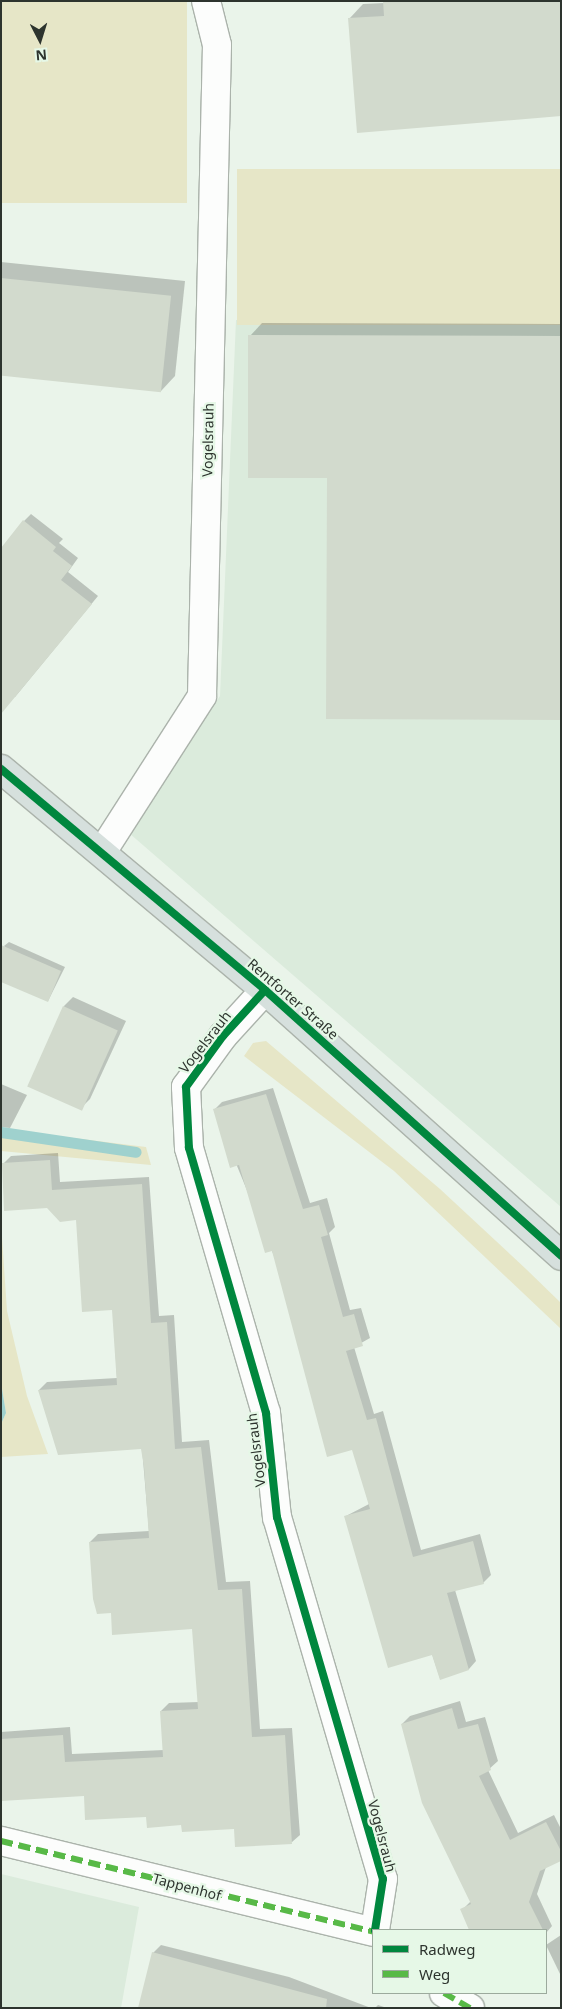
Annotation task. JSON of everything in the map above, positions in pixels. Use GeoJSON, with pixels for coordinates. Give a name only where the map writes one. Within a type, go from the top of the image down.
{"type":"FeatureCollection","features":[{"type":"Feature","properties":{"kind":"main road","name":"Rentforter Straße"},"geometry":{"type":"LineString","coordinates":[[1,769],[265,990],[561,1256]]}},
{"type":"Feature","properties":{"kind":"street","name":"Vogelsrauh"},"geometry":{"type":"LineString","coordinates":[[102,852],[202,696],[217,45],[206,1]]}},
{"type":"Feature","properties":{"kind":"street","name":"Vogelsrauh"},"geometry":{"type":"LineString","coordinates":[[265,990],[223,1036],[186,1087],[189,1148],[266,1413],[277,1518],[383,1879],[374,1929]]}},
{"type":"Feature","properties":{"kind":"street","name":"Tappenhof"},"geometry":{"type":"LineString","coordinates":[[1,1841],[372,1931]]}},
{"type":"Feature","properties":{"kind":"street"},"geometry":{"type":"LineString","coordinates":[[446,1994],[470,2008]]}},
{"type":"Feature","properties":{"kind":"shaded area"},"geometry":{"type":"Polygon","coordinates":[[[1,1],[187,1],[187,203],[1,203],[1,1]]]}},
{"type":"Feature","properties":{"kind":"shaded area"},"geometry":{"type":"Polygon","coordinates":[[[237,169],[561,169],[561,325],[237,325],[237,169]]]}},
{"type":"Feature","properties":{"kind":"shaded area"},"geometry":{"type":"Polygon","coordinates":[[[236,320],[561,325],[561,1207],[129,833],[220,696],[236,320]]]}},
{"type":"Feature","properties":{"kind":"shaded area"},"geometry":{"type":"Polygon","coordinates":[[[266,1041],[440,1189],[561,1303],[561,1329],[394,1171],[244,1056],[253,1043],[266,1041]]]}},
{"type":"Feature","properties":{"kind":"shaded area"},"geometry":{"type":"Polygon","coordinates":[[[1,1129],[146,1147],[151,1165],[1,1151],[1,1129]]]}},
{"type":"Feature","properties":{"kind":"shaded area"},"geometry":{"type":"Polygon","coordinates":[[[1,1222],[7,1311],[27,1396],[48,1454],[1,1457],[1,1424],[6,1413],[1,1383],[1,1222]]]}},
{"type":"Feature","properties":{"kind":"shaded area"},"geometry":{"type":"Polygon","coordinates":[[[1,1874],[139,1907],[121,2008],[1,2008],[1,1874]]]}},
{"type":"Feature","properties":{"kind":"water"},"geometry":{"type":"Polygon","coordinates":[[[1,1383],[6,1413],[1,1424],[1,1383]]]}},
{"type":"Feature","properties":{"kind":"building"},"geometry":{"type":"Polygon","coordinates":[[[383,1],[561,1],[561,116],[357,133],[348,18],[384,16],[383,1]]]}},
{"type":"Feature","properties":{"kind":"building"},"geometry":{"type":"Polygon","coordinates":[[[1,278],[171,296],[161,392],[1,376],[1,278]]]}},
{"type":"Feature","properties":{"kind":"building"},"geometry":{"type":"Polygon","coordinates":[[[248,335],[561,336],[561,720],[326,719],[327,478],[248,478],[248,335]]]}},
{"type":"Feature","properties":{"kind":"building"},"geometry":{"type":"Polygon","coordinates":[[[23,520],[56,547],[53,551],[72,566],[61,580],[92,604],[1,714],[1,548],[23,520]]]}},
{"type":"Feature","properties":{"kind":"building"},"geometry":{"type":"Polygon","coordinates":[[[1,945],[61,971],[48,1002],[1,982],[1,945]]]}},
{"type":"Feature","properties":{"kind":"building"},"geometry":{"type":"Polygon","coordinates":[[[63,1006],[118,1030],[82,1111],[27,1086],[63,1006]]]}},
{"type":"Feature","properties":{"kind":"building"},"geometry":{"type":"Polygon","coordinates":[[[266,1094],[303,1209],[319,1205],[328,1235],[321,1237],[343,1317],[354,1314],[363,1346],[346,1351],[367,1420],[376,1418],[413,1557],[473,1541],[484,1584],[447,1593],[469,1670],[440,1680],[432,1655],[388,1668],[344,1516],[370,1509],[352,1450],[327,1457],[272,1251],[265,1253],[239,1165],[230,1168],[213,1109],[266,1094]]]}},
{"type":"Feature","properties":{"kind":"building"},"geometry":{"type":"Polygon","coordinates":[[[50,1160],[52,1190],[142,1184],[151,1323],[167,1322],[175,1449],[201,1447],[218,1590],[242,1589],[252,1737],[285,1735],[292,1844],[235,1847],[234,1829],[182,1832],[181,1825],[147,1828],[146,1817],[85,1820],[84,1796],[1,1801],[1,1739],[63,1735],[65,1762],[163,1757],[160,1711],[198,1709],[192,1629],[112,1635],[111,1613],[97,1614],[93,1599],[89,1542],[149,1538],[144,1467],[141,1449],[58,1455],[38,1390],[117,1385],[112,1310],[82,1312],[76,1220],[60,1222],[47,1208],[4,1211],[2,1163],[50,1160]]]}},
{"type":"Feature","properties":{"kind":"building"},"geometry":{"type":"Polygon","coordinates":[[[452,1708],[458,1729],[478,1724],[491,1770],[479,1776],[510,1840],[546,1822],[561,1851],[561,1861],[540,1871],[529,1902],[542,1929],[469,1929],[460,1909],[471,1904],[422,1803],[401,1724],[452,1708]]]}},
{"type":"Feature","properties":{"kind":"building"},"geometry":{"type":"Polygon","coordinates":[[[152,1952],[327,1999],[326,2008],[138,2008],[152,1952]]]}},
{"type":"Feature","properties":{"kind":"waterway"},"geometry":{"type":"LineString","coordinates":[[1,1132],[136,1152]]}},
{"type":"Feature","properties":{"kind":"marked path"},"geometry":{"type":"LineString","coordinates":[[1,1841],[372,1932]]}},
{"type":"Feature","properties":{"kind":"marked path"},"geometry":{"type":"LineString","coordinates":[[446,1994],[470,2008]]}},
{"type":"Feature","properties":{"kind":"cycle path"},"geometry":{"type":"LineString","coordinates":[[1,769],[265,990],[561,1256]]}},
{"type":"Feature","properties":{"kind":"cycle path"},"geometry":{"type":"LineString","coordinates":[[265,990],[223,1036],[186,1087],[189,1148],[266,1413],[277,1517],[383,1879],[375,1929]]}}]}
